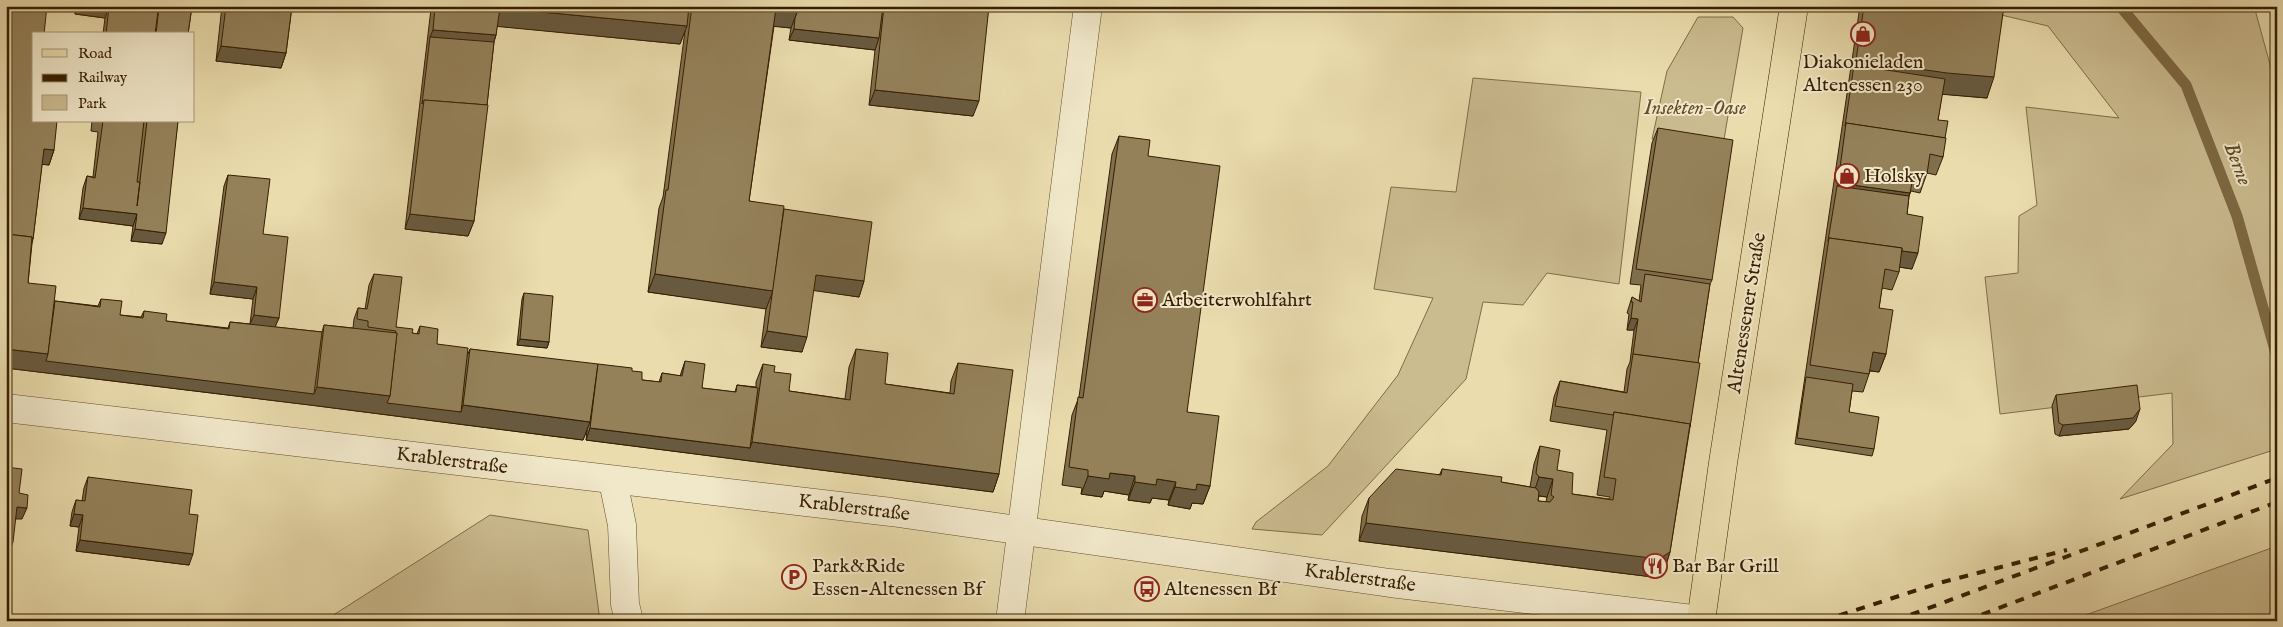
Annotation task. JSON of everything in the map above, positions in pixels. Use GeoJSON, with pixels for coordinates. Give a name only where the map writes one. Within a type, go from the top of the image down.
{"type":"FeatureCollection","features":[{"type":"Feature","properties":{"kind":"main road","name":"Altenessener Straße"},"geometry":{"type":"LineString","coordinates":[[1701,620],[1723,463],[1794,6]]}},
{"type":"Feature","properties":{"kind":"street"},"geometry":{"type":"LineString","coordinates":[[1010,621],[1020,530],[1038,411],[1088,6]]}},
{"type":"Feature","properties":{"kind":"street","name":"Krablerstraße"},"geometry":{"type":"LineString","coordinates":[[6,408],[891,512],[1390,583],[1701,620]]}},
{"type":"Feature","properties":{"kind":"street"},"geometry":{"type":"LineString","coordinates":[[613,480],[622,525],[625,604],[629,621]]}},
{"type":"Feature","properties":{"kind":"green space"},"geometry":{"type":"Polygon","coordinates":[[[1963,6],[2254,6],[2277,90],[2277,449],[2120,499],[2173,444],[2172,393],[2000,414],[1985,277],[2018,273],[2019,216],[2037,205],[2026,107],[2119,118],[2048,26],[1963,6]]]}},
{"type":"Feature","properties":{"kind":"green space","name":"Insekten-Oase"},"geometry":{"type":"Polygon","coordinates":[[[1698,17],[1733,17],[1743,28],[1722,151],[1652,139],[1667,71],[1698,17]]]}},
{"type":"Feature","properties":{"kind":"green space"},"geometry":{"type":"Polygon","coordinates":[[[1473,78],[1641,92],[1619,284],[1547,273],[1523,305],[1483,302],[1466,379],[1322,535],[1252,529],[1256,522],[1328,466],[1398,375],[1433,298],[1374,289],[1391,187],[1456,192],[1473,78]]]}},
{"type":"Feature","properties":{"kind":"green space"},"geometry":{"type":"Polygon","coordinates":[[[490,515],[588,530],[600,621],[324,621],[490,515]]]}},
{"type":"Feature","properties":{"kind":"green space"},"geometry":{"type":"Polygon","coordinates":[[[2277,546],[2277,621],[2069,621],[2277,546]]]}},
{"type":"Feature","properties":{"kind":"building"},"geometry":{"type":"Polygon","coordinates":[[[6,6],[47,6],[44,32],[32,32],[32,122],[57,122],[54,150],[44,149],[33,239],[32,237],[6,234],[6,6]]]}},
{"type":"Feature","properties":{"kind":"building"},"geometry":{"type":"Polygon","coordinates":[[[109,6],[158,11],[155,32],[106,32],[109,6]]]}},
{"type":"Feature","properties":{"kind":"building"},"geometry":{"type":"Polygon","coordinates":[[[149,6],[192,6],[188,32],[156,32],[159,7],[149,6]]]}},
{"type":"Feature","properties":{"kind":"building"},"geometry":{"type":"Polygon","coordinates":[[[226,6],[292,6],[286,53],[221,46],[226,6]]]}},
{"type":"Feature","properties":{"kind":"building"},"geometry":{"type":"Polygon","coordinates":[[[435,6],[689,6],[687,26],[500,8],[496,35],[433,30],[435,6]]]}},
{"type":"Feature","properties":{"kind":"building"},"geometry":{"type":"Polygon","coordinates":[[[692,6],[798,6],[798,10],[776,8],[749,201],[784,206],[773,291],[655,274],[692,6]]]}},
{"type":"Feature","properties":{"kind":"building"},"geometry":{"type":"Polygon","coordinates":[[[798,6],[883,6],[879,38],[794,29],[798,6]]]}},
{"type":"Feature","properties":{"kind":"building"},"geometry":{"type":"Polygon","coordinates":[[[884,6],[989,6],[979,101],[875,90],[884,6]]]}},
{"type":"Feature","properties":{"kind":"building"},"geometry":{"type":"Polygon","coordinates":[[[1864,6],[2004,6],[1994,77],[1947,73],[1856,60],[1864,6]]]}},
{"type":"Feature","properties":{"kind":"building"},"geometry":{"type":"Polygon","coordinates":[[[430,37],[494,42],[487,105],[424,100],[422,104],[430,37]]]}},
{"type":"Feature","properties":{"kind":"building"},"geometry":{"type":"Polygon","coordinates":[[[1854,65],[1945,79],[1938,120],[1948,121],[1945,138],[1846,123],[1845,126],[1854,65]]]}},
{"type":"Feature","properties":{"kind":"building"},"geometry":{"type":"Polygon","coordinates":[[[424,100],[488,105],[474,221],[410,214],[424,100]]]}},
{"type":"Feature","properties":{"kind":"building"},"geometry":{"type":"Polygon","coordinates":[[[103,122],[144,122],[137,182],[140,182],[147,122],[178,122],[166,233],[135,229],[137,214],[83,208],[87,176],[95,178],[103,122]]]}},
{"type":"Feature","properties":{"kind":"building"},"geometry":{"type":"Polygon","coordinates":[[[1846,123],[1946,138],[1943,157],[1930,154],[1927,174],[1914,172],[1910,193],[1838,183],[1846,123]]]}},
{"type":"Feature","properties":{"kind":"building"},"geometry":{"type":"Polygon","coordinates":[[[1658,128],[1733,140],[1712,280],[1636,269],[1658,128]]]}},
{"type":"Feature","properties":{"kind":"building","name":"Arbeiterwohlfahrt"},"geometry":{"type":"Polygon","coordinates":[[[1119,136],[1150,140],[1148,156],[1220,166],[1187,412],[1219,416],[1210,486],[1197,484],[1196,490],[1175,487],[1176,482],[1157,479],[1156,485],[1135,482],[1135,476],[1110,473],[1109,479],[1088,476],[1088,470],[1069,467],[1078,397],[1083,398],[1119,136]]]}},
{"type":"Feature","properties":{"kind":"building"},"geometry":{"type":"Polygon","coordinates":[[[228,175],[270,179],[263,234],[288,237],[279,318],[254,315],[257,287],[214,282],[228,175]]]}},
{"type":"Feature","properties":{"kind":"building"},"geometry":{"type":"Polygon","coordinates":[[[1837,186],[1909,196],[1907,214],[1923,217],[1918,253],[1902,251],[1902,248],[1829,238],[1828,241],[1837,186]]]}},
{"type":"Feature","properties":{"kind":"building"},"geometry":{"type":"Polygon","coordinates":[[[784,209],[872,222],[864,281],[816,275],[807,337],[767,331],[784,209]]]}},
{"type":"Feature","properties":{"kind":"building"},"geometry":{"type":"Polygon","coordinates":[[[6,234],[32,237],[28,283],[56,286],[48,354],[6,349],[6,234]]]}},
{"type":"Feature","properties":{"kind":"building"},"geometry":{"type":"Polygon","coordinates":[[[1829,238],[1902,248],[1899,272],[1885,269],[1879,308],[1893,310],[1886,354],[1873,352],[1869,374],[1810,365],[1829,238]]]}},
{"type":"Feature","properties":{"kind":"building"},"geometry":{"type":"Polygon","coordinates":[[[374,274],[402,277],[396,327],[413,329],[412,333],[419,334],[420,326],[438,329],[437,344],[468,348],[461,412],[387,403],[390,396],[397,333],[395,333],[396,331],[368,327],[368,321],[357,319],[358,308],[367,309],[374,274]]]}},
{"type":"Feature","properties":{"kind":"building"},"geometry":{"type":"Polygon","coordinates":[[[1645,274],[1710,284],[1698,363],[1633,354],[1638,319],[1631,318],[1633,302],[1631,302],[1632,297],[1641,302],[1645,274]]]}},
{"type":"Feature","properties":{"kind":"building"},"geometry":{"type":"Polygon","coordinates":[[[524,293],[553,296],[549,342],[520,339],[524,293]]]}},
{"type":"Feature","properties":{"kind":"building"},"geometry":{"type":"Polygon","coordinates":[[[101,299],[122,301],[120,315],[143,318],[144,311],[167,314],[166,321],[229,329],[230,322],[322,332],[314,394],[46,361],[55,301],[100,307],[101,299]]]}},
{"type":"Feature","properties":{"kind":"building"},"geometry":{"type":"Polygon","coordinates":[[[324,325],[397,333],[390,396],[317,387],[324,325]]]}},
{"type":"Feature","properties":{"kind":"building"},"geometry":{"type":"Polygon","coordinates":[[[470,349],[598,364],[590,422],[463,405],[470,349]]]}},
{"type":"Feature","properties":{"kind":"building"},"geometry":{"type":"Polygon","coordinates":[[[856,349],[888,353],[885,384],[954,394],[958,363],[1013,370],[999,474],[752,442],[763,364],[775,366],[774,372],[791,374],[789,391],[850,400],[856,349]]]}},
{"type":"Feature","properties":{"kind":"building"},"geometry":{"type":"Polygon","coordinates":[[[1633,354],[1700,363],[1690,427],[1690,424],[1614,412],[1613,415],[1555,406],[1560,381],[1627,393],[1633,354]]]}},
{"type":"Feature","properties":{"kind":"building"},"geometry":{"type":"Polygon","coordinates":[[[685,361],[705,364],[702,388],[736,392],[737,385],[758,388],[750,448],[590,428],[598,364],[632,368],[632,371],[642,372],[642,380],[661,382],[662,373],[682,376],[685,361]]]}},
{"type":"Feature","properties":{"kind":"building"},"geometry":{"type":"Polygon","coordinates":[[[1806,377],[1853,384],[1849,412],[1879,417],[1874,449],[1797,438],[1806,377]]]}},
{"type":"Feature","properties":{"kind":"building"},"geometry":{"type":"Polygon","coordinates":[[[2137,385],[2140,409],[2133,418],[2063,425],[2059,423],[2056,395],[2137,385]]]}},
{"type":"Feature","properties":{"kind":"building"},"geometry":{"type":"Polygon","coordinates":[[[1614,412],[1690,424],[1670,552],[1659,559],[1366,523],[1369,498],[1396,469],[1441,475],[1442,469],[1502,477],[1501,482],[1536,488],[1539,492],[1538,501],[1550,502],[1554,497],[1551,495],[1553,479],[1539,477],[1536,473],[1540,446],[1560,450],[1557,470],[1573,473],[1572,494],[1613,500],[1616,479],[1604,477],[1614,412]]]}},
{"type":"Feature","properties":{"kind":"building"},"geometry":{"type":"Polygon","coordinates":[[[6,467],[22,469],[19,493],[28,495],[27,508],[17,507],[13,542],[6,542],[6,467]]]}},
{"type":"Feature","properties":{"kind":"building"},"geometry":{"type":"Polygon","coordinates":[[[88,477],[192,490],[189,514],[198,515],[193,554],[80,540],[83,515],[74,514],[76,500],[85,501],[88,477]]]}},
{"type":"Feature","properties":{"kind":"waterway","name":"Berne"},"geometry":{"type":"LineString","coordinates":[[2120,6],[2186,85],[2237,216],[2277,357]]}},
{"type":"Feature","properties":{"kind":"railway"},"geometry":{"type":"LineString","coordinates":[[1894,621],[2277,478]]}},
{"type":"Feature","properties":{"kind":"railway"},"geometry":{"type":"LineString","coordinates":[[1965,621],[2277,502]]}},
{"type":"Feature","properties":{"kind":"railway"},"geometry":{"type":"LineString","coordinates":[[1822,621],[1939,583],[2067,550]]}},
{"type":"Feature","properties":{"kind":"place","name":"Diakonieladen Altenessen 230"},"geometry":{"type":"Point","coordinates":[1863,34]}},
{"type":"Feature","properties":{"kind":"place","name":"Holsky"},"geometry":{"type":"Point","coordinates":[1847,176]}},
{"type":"Feature","properties":{"kind":"place","name":"Arbeiterwohlfahrt"},"geometry":{"type":"Point","coordinates":[1145,300]}},
{"type":"Feature","properties":{"kind":"place","name":"Bar Bar Grill"},"geometry":{"type":"Point","coordinates":[1655,566]}},
{"type":"Feature","properties":{"kind":"place","name":"Park&Ride Essen-Altenessen Bf"},"geometry":{"type":"Point","coordinates":[794,577]}},
{"type":"Feature","properties":{"kind":"place","name":"Altenessen Bf"},"geometry":{"type":"Point","coordinates":[1147,589]}}]}
